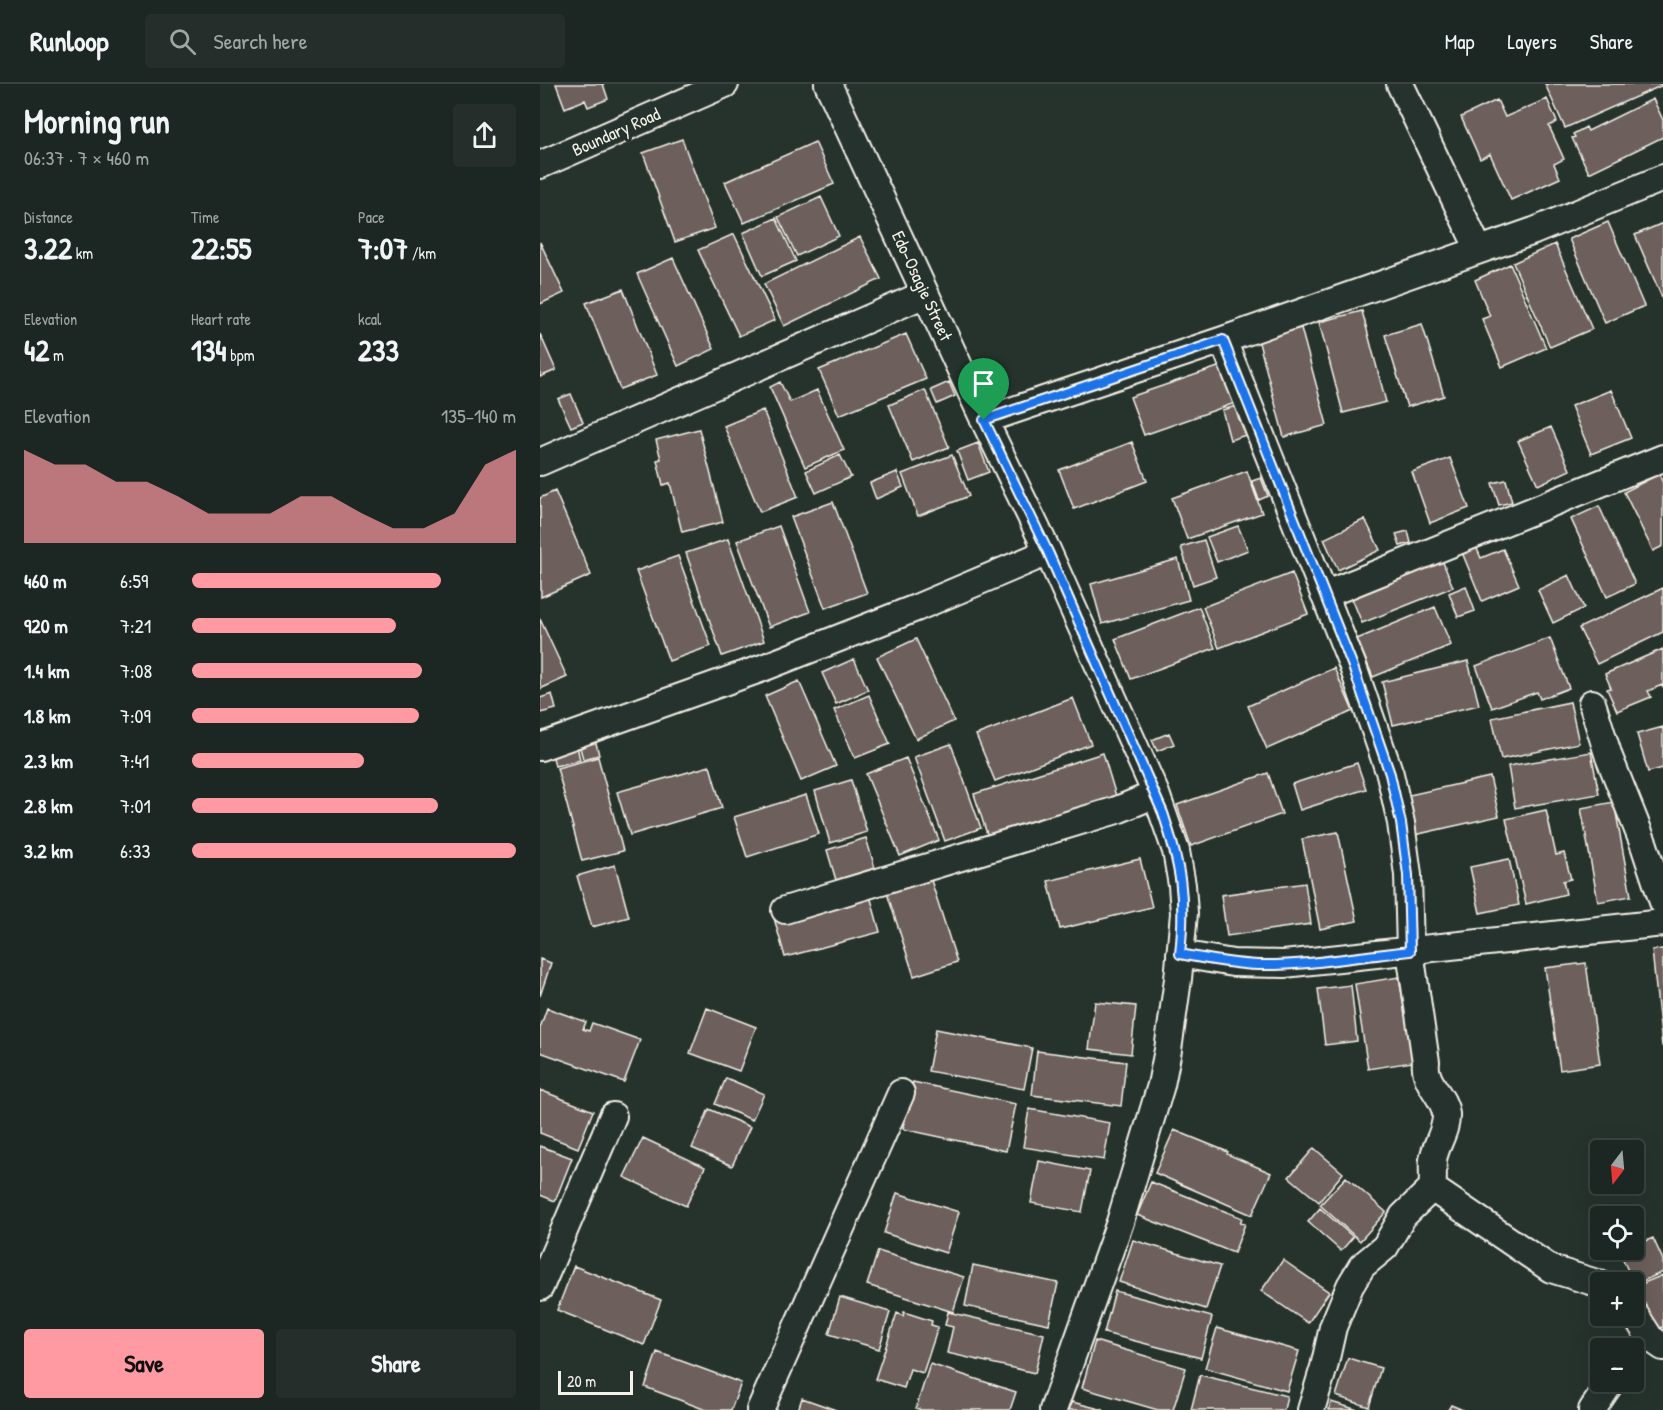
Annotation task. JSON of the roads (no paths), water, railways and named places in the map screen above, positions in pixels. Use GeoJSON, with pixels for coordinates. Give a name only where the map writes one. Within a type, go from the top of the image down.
{"type":"FeatureCollection","features":[{"type":"Feature","properties":{"kind":"street","name":"Boundary Road"},"geometry":{"type":"LineString","coordinates":[[540,165],[726,84]]}},
{"type":"Feature","properties":{"kind":"street","name":"Edo-Osagie Street"},"geometry":{"type":"LineString","coordinates":[[828,84],[1048,552],[1156,794],[1176,851],[1182,885],[1184,913],[1168,1050],[1147,1136],[1053,1410]]}},
{"type":"Feature","properties":{"kind":"street"},"geometry":{"type":"LineString","coordinates":[[1400,84],[1479,250]]}},
{"type":"Feature","properties":{"kind":"street"},"geometry":{"type":"LineString","coordinates":[[984,420],[1223,340],[1534,231],[1663,178]]}},
{"type":"Feature","properties":{"kind":"street"},"geometry":{"type":"LineString","coordinates":[[540,462],[925,294]]}},
{"type":"Feature","properties":{"kind":"street"},"geometry":{"type":"LineString","coordinates":[[1223,340],[1352,664],[1390,774],[1401,823],[1408,875],[1410,951],[1426,1062],[1425,1071],[1446,1111],[1445,1126],[1432,1163],[1435,1172],[1432,1188],[1403,1215],[1384,1246],[1362,1266],[1350,1286],[1333,1328],[1311,1410]]}},
{"type":"Feature","properties":{"kind":"street"},"geometry":{"type":"LineString","coordinates":[[1324,595],[1663,458]]}},
{"type":"Feature","properties":{"kind":"street"},"geometry":{"type":"LineString","coordinates":[[540,747],[760,669],[916,608],[1048,552]]}},
{"type":"Feature","properties":{"kind":"street"},"geometry":{"type":"LineString","coordinates":[[1592,703],[1609,757],[1644,845],[1663,902]]}},
{"type":"Feature","properties":{"kind":"street"},"geometry":{"type":"LineString","coordinates":[[785,910],[1117,810],[1156,794]]}},
{"type":"Feature","properties":{"kind":"street"},"geometry":{"type":"LineString","coordinates":[[1180,954],[1257,965],[1294,963],[1663,923]]}},
{"type":"Feature","properties":{"kind":"street"},"geometry":{"type":"LineString","coordinates":[[760,1410],[901,1092]]}},
{"type":"Feature","properties":{"kind":"street"},"geometry":{"type":"LineString","coordinates":[[540,1287],[613,1116]]}},
{"type":"Feature","properties":{"kind":"street"},"geometry":{"type":"LineString","coordinates":[[1432,1188],[1551,1269],[1590,1281]]}},
{"type":"Feature","properties":{"kind":"street"},"geometry":{"type":"LineString","coordinates":[[1640,1326],[1649,1347]]}},
{"type":"Feature","properties":{"kind":"street"},"geometry":{"type":"LineString","coordinates":[[1592,1410],[1604,1392]]}}]}
